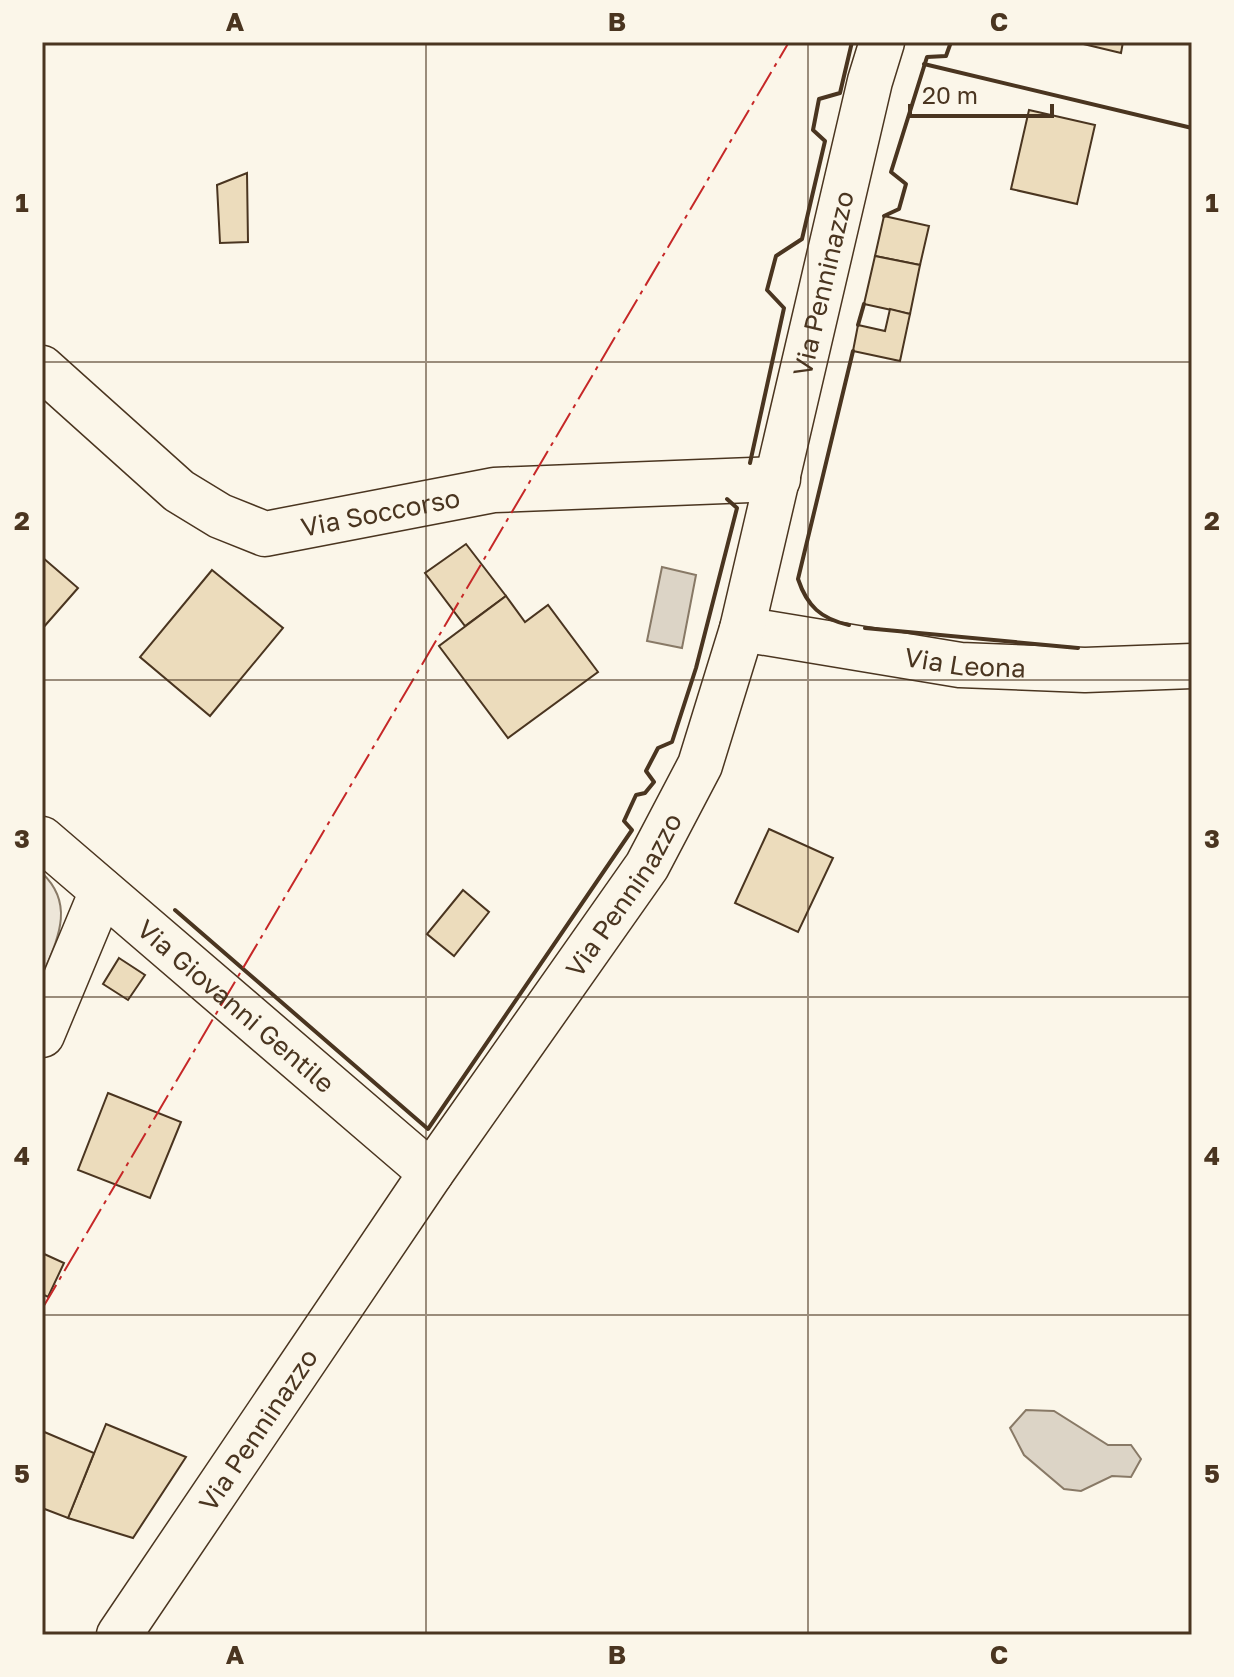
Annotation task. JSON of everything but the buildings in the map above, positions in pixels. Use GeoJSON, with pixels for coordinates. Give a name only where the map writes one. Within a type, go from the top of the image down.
{"type":"FeatureCollection","features":[{"type":"Feature","properties":{"kind":"street","name":"Via Penninazzo"},"geometry":{"type":"LineString","coordinates":[[119,1635],[431,1173],[647,866],[700,765],[742,629],[870,81],[882,42]]}},
{"type":"Feature","properties":{"kind":"street","name":"Via Soccorso"},"geometry":{"type":"LineString","coordinates":[[42,368],[179,491],[220,516],[265,534],[494,490],[778,479]]}},
{"type":"Feature","properties":{"kind":"street","name":"Via Leona"},"geometry":{"type":"LineString","coordinates":[[742,629],[960,665],[1085,670],[1192,666]]}},
{"type":"Feature","properties":{"kind":"street","name":"Via Giovanni Gentile"},"geometry":{"type":"LineString","coordinates":[[42,839],[431,1173]]}},
{"type":"Feature","properties":{"kind":"street"},"geometry":{"type":"LineString","coordinates":[[42,1035],[102,891]]}},
{"type":"Feature","properties":{"kind":"shaded area"},"geometry":{"type":"Polygon","coordinates":[[[662,567],[696,575],[682,648],[647,641],[662,567]]]}},
{"type":"Feature","properties":{"kind":"shaded area"},"geometry":{"type":"Polygon","coordinates":[[[42,873],[52,885],[61,910],[58,936],[42,976],[42,873]]]}},
{"type":"Feature","properties":{"kind":"shaded area"},"geometry":{"type":"Polygon","coordinates":[[[1026,1410],[1054,1411],[1108,1445],[1131,1445],[1141,1459],[1131,1477],[1112,1476],[1081,1491],[1064,1489],[1024,1455],[1010,1428],[1026,1410]]]}},
{"type":"Feature","properties":{"kind":"wall"},"geometry":{"type":"LineString","coordinates":[[750,463],[784,308],[767,290],[776,256],[802,239],[825,141],[813,130],[819,99],[840,93],[852,42]]}},
{"type":"Feature","properties":{"kind":"wall"},"geometry":{"type":"LineString","coordinates":[[884,216],[899,209],[906,184],[891,172],[927,57],[946,56],[951,42]]}},
{"type":"Feature","properties":{"kind":"wall"},"geometry":{"type":"LineString","coordinates":[[924,64],[1192,128]]}},
{"type":"Feature","properties":{"kind":"wall"},"geometry":{"type":"LineString","coordinates":[[858,325],[864,304]]}},
{"type":"Feature","properties":{"kind":"wall"},"geometry":{"type":"LineString","coordinates":[[849,625],[830,619],[816,610],[798,579],[853,351]]}},
{"type":"Feature","properties":{"kind":"wall"},"geometry":{"type":"LineString","coordinates":[[175,910],[428,1129],[632,830],[624,821],[636,795],[645,793],[654,782],[646,771],[658,748],[672,742],[696,668],[737,508],[727,499]]}},
{"type":"Feature","properties":{"kind":"wall"},"geometry":{"type":"LineString","coordinates":[[865,628],[1078,648]]}},
{"type":"Feature","properties":{"kind":"power"},"geometry":{"type":"LineString","coordinates":[[42,1309],[789,42]]}}]}
